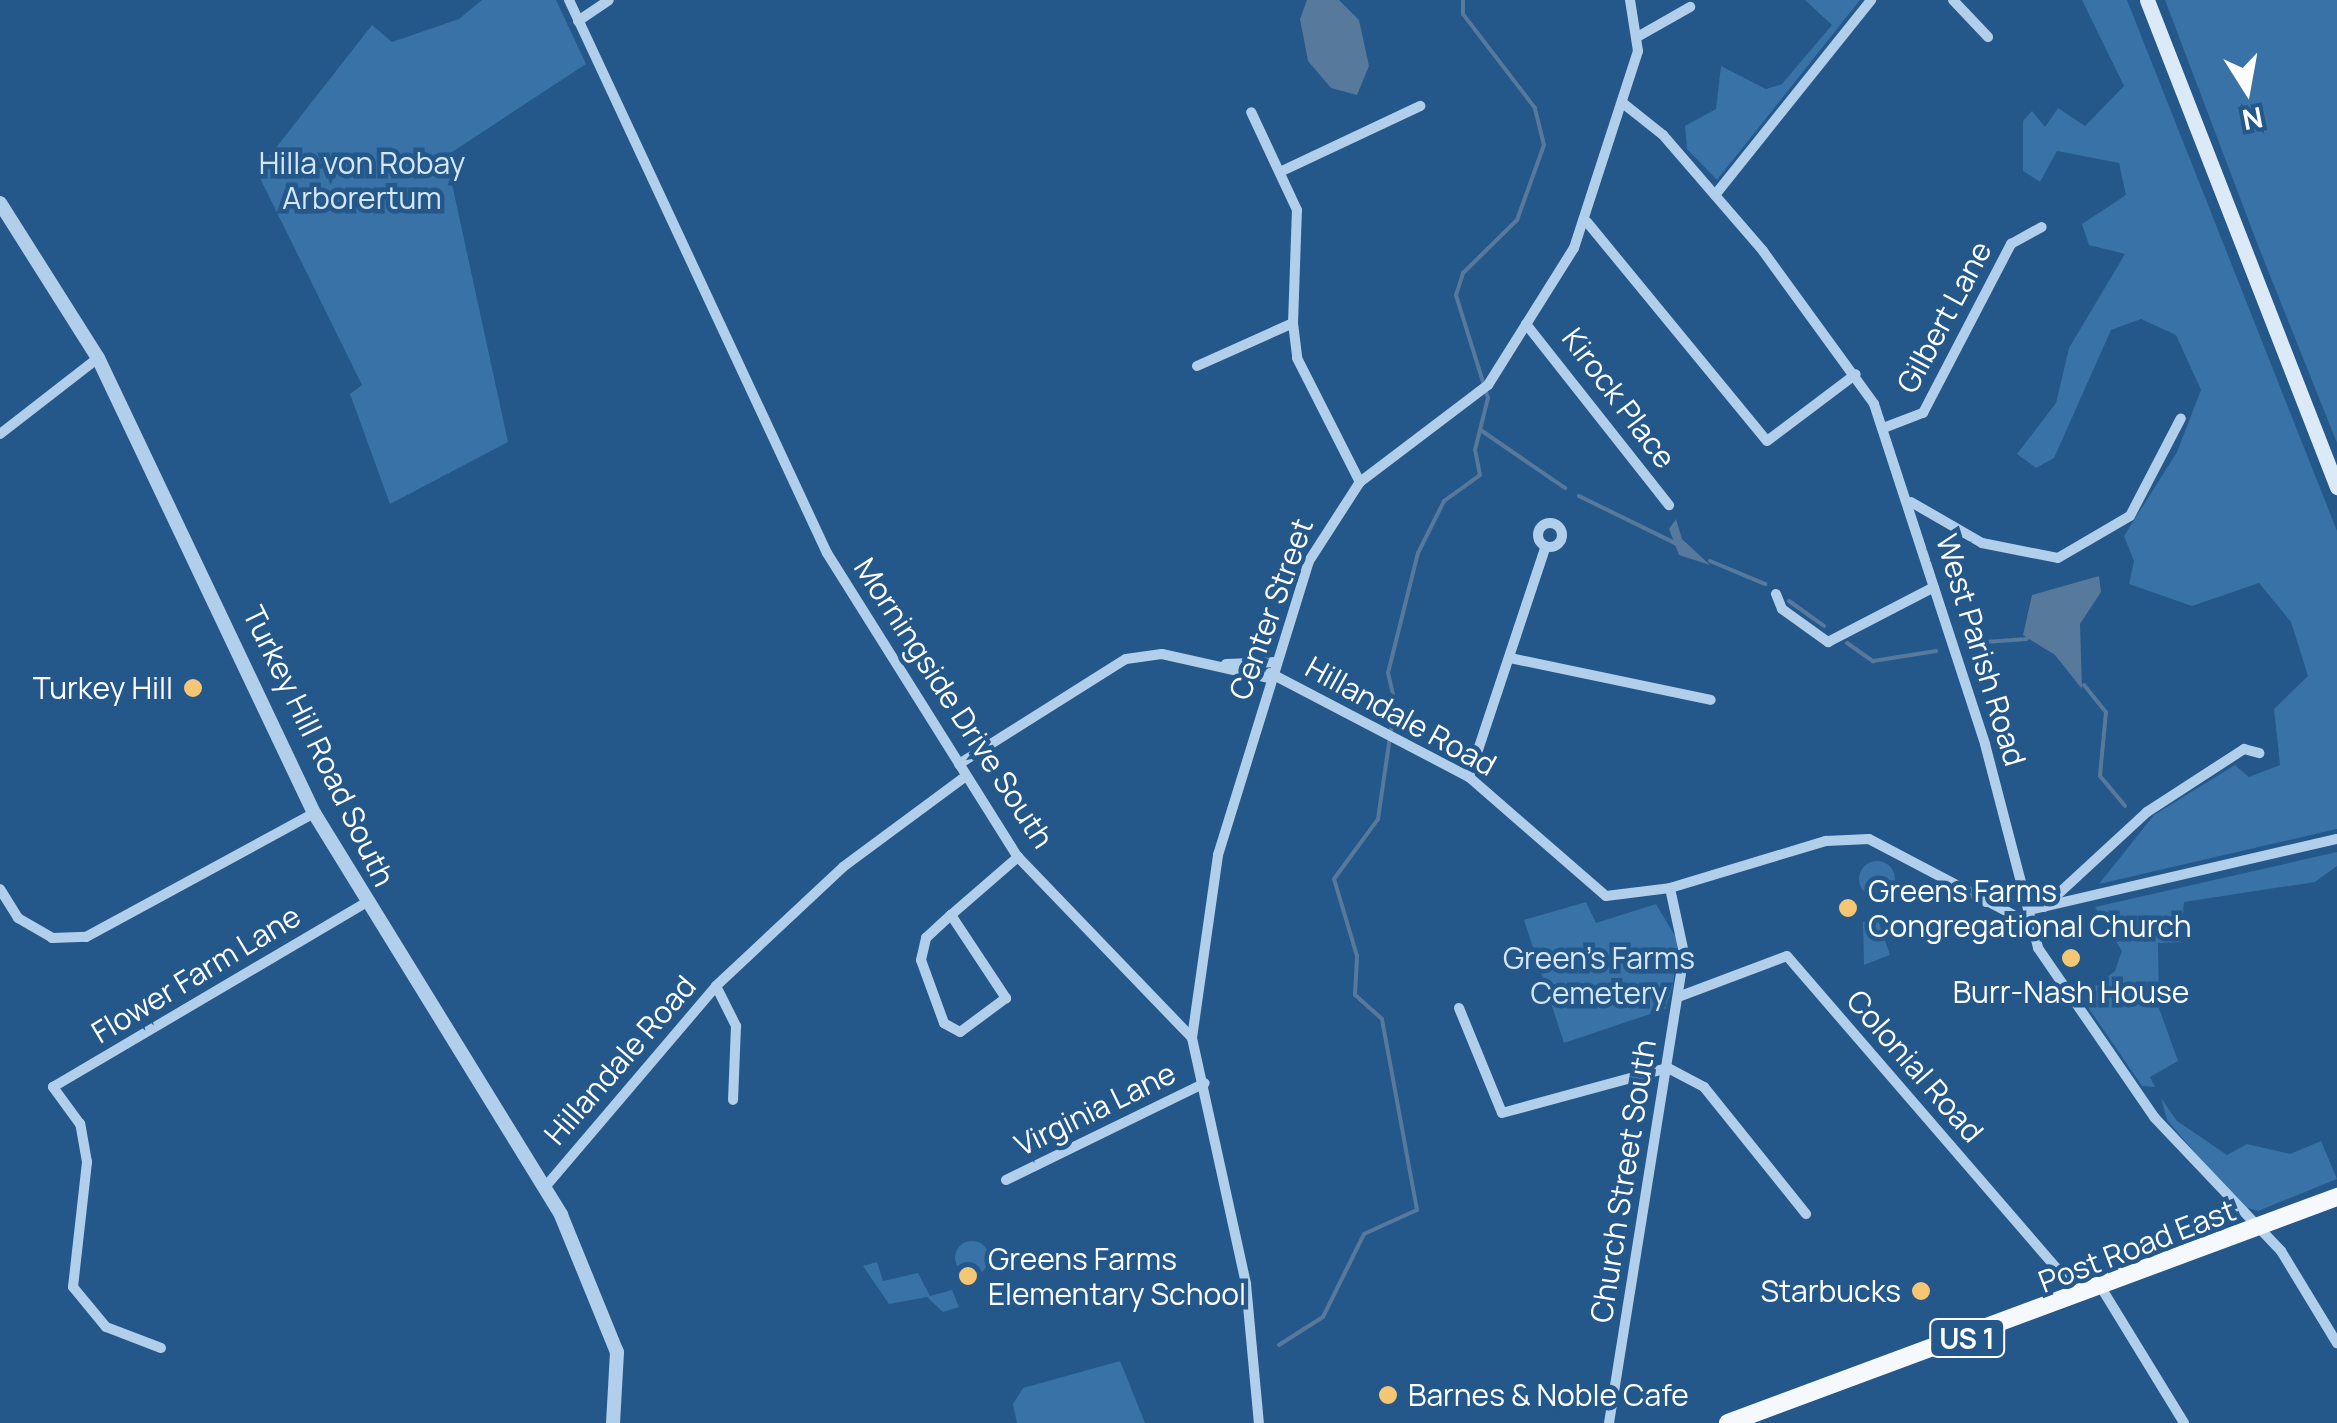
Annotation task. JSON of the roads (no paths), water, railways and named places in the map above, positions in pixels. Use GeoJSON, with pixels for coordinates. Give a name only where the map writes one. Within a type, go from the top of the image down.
{"type":"FeatureCollection","features":[{"type":"Feature","properties":{"kind":"main road"},"geometry":{"type":"LineString","coordinates":[[2147,0],[2337,487]]}},
{"type":"Feature","properties":{"kind":"main road","name":"Post Road East"},"geometry":{"type":"LineString","coordinates":[[1728,1423],[2081,1297],[2337,1197]]}},
{"type":"Feature","properties":{"kind":"street","name":"Morningside Drive South"},"geometry":{"type":"LineString","coordinates":[[568,0],[827,553],[1018,857],[1192,1038],[1205,1083],[1246,1284],[1259,1423]]}},
{"type":"Feature","properties":{"kind":"street"},"geometry":{"type":"LineString","coordinates":[[578,21],[610,0]]}},
{"type":"Feature","properties":{"kind":"street","name":"Center Street"},"geometry":{"type":"LineString","coordinates":[[1192,1038],[1218,854],[1271,671],[1309,561],[1360,482],[1483,388],[1587,222],[1624,104],[1639,36],[1630,0]]}},
{"type":"Feature","properties":{"kind":"street"},"geometry":{"type":"LineString","coordinates":[[1714,196],[1871,0]]}},
{"type":"Feature","properties":{"kind":"street"},"geometry":{"type":"LineString","coordinates":[[1954,0],[1988,37]]}},
{"type":"Feature","properties":{"kind":"street"},"geometry":{"type":"LineString","coordinates":[[1639,36],[1690,7]]}},
{"type":"Feature","properties":{"kind":"street","name":"West Parish Road"},"geometry":{"type":"LineString","coordinates":[[1624,104],[1714,196],[1856,374],[1886,427],[1911,502],[2031,924],[2046,963],[2153,1116],[2281,1251],[2337,1343]]}},
{"type":"Feature","properties":{"kind":"street"},"geometry":{"type":"LineString","coordinates":[[1282,171],[1420,106]]}},
{"type":"Feature","properties":{"kind":"street"},"geometry":{"type":"LineString","coordinates":[[1251,112],[1282,171],[1301,248],[1292,323],[1297,358],[1360,482]]}},
{"type":"Feature","properties":{"kind":"street","name":"Turkey Hill Road South"},"geometry":{"type":"LineString","coordinates":[[0,203],[98,358],[314,813],[365,903],[546,1186],[617,1352],[613,1423]]}},
{"type":"Feature","properties":{"kind":"street"},"geometry":{"type":"LineString","coordinates":[[1587,222],[1767,441],[1856,374]]}},
{"type":"Feature","properties":{"kind":"street","name":"Gilbert Lane"},"geometry":{"type":"LineString","coordinates":[[1886,427],[1923,413],[2010,246],[2042,228]]}},
{"type":"Feature","properties":{"kind":"street"},"geometry":{"type":"LineString","coordinates":[[1197,366],[1292,323]]}},
{"type":"Feature","properties":{"kind":"street","name":"Kirock Place"},"geometry":{"type":"LineString","coordinates":[[1526,324],[1669,505]]}},
{"type":"Feature","properties":{"kind":"street"},"geometry":{"type":"LineString","coordinates":[[0,434],[98,358]]}},
{"type":"Feature","properties":{"kind":"street"},"geometry":{"type":"LineString","coordinates":[[1911,502],[1982,544],[2058,558],[2130,516],[2181,418]]}},
{"type":"Feature","properties":{"kind":"street"},"geometry":{"type":"LineString","coordinates":[[1469,777],[1546,546]]}},
{"type":"Feature","properties":{"kind":"street"},"geometry":{"type":"LineString","coordinates":[[1776,594],[1782,610],[1828,642],[1934,587]]}},
{"type":"Feature","properties":{"kind":"street","name":"Hillandale Road"},"geometry":{"type":"LineString","coordinates":[[959,764],[1126,659],[1162,654],[1271,671],[1469,777],[1596,891],[1616,899],[1857,838],[1918,859],[1986,902],[2031,924]]}},
{"type":"Feature","properties":{"kind":"street"},"geometry":{"type":"LineString","coordinates":[[1510,658],[1712,700]]}},
{"type":"Feature","properties":{"kind":"street","name":"Hillandale Road"},"geometry":{"type":"LineString","coordinates":[[1216,664],[1271,671]]}},
{"type":"Feature","properties":{"kind":"street"},"geometry":{"type":"LineString","coordinates":[[2043,907],[2148,812],[2244,750],[2259,754]]}},
{"type":"Feature","properties":{"kind":"street","name":"Hillandale Road"},"geometry":{"type":"LineString","coordinates":[[546,1186],[716,986],[842,866],[966,776]]}},
{"type":"Feature","properties":{"kind":"street"},"geometry":{"type":"LineString","coordinates":[[0,889],[18,918],[52,938],[86,936],[314,813]]}},
{"type":"Feature","properties":{"kind":"street"},"geometry":{"type":"LineString","coordinates":[[1986,902],[2043,907],[2337,839]]}},
{"type":"Feature","properties":{"kind":"street"},"geometry":{"type":"LineString","coordinates":[[951,915],[1006,998],[960,1032],[944,1024],[922,960],[926,938],[951,915],[1018,857]]}},
{"type":"Feature","properties":{"kind":"street","name":"Church Street South"},"geometry":{"type":"LineString","coordinates":[[1609,1423],[1678,997],[1684,941],[1670,888]]}},
{"type":"Feature","properties":{"kind":"street","name":"Flower Farm Lane"},"geometry":{"type":"LineString","coordinates":[[162,1348],[93,1318],[73,1288],[87,1162],[80,1124],[53,1087],[365,903]]}},
{"type":"Feature","properties":{"kind":"street","name":"Colonial Road"},"geometry":{"type":"LineString","coordinates":[[1678,997],[1787,956],[2081,1297]]}},
{"type":"Feature","properties":{"kind":"street"},"geometry":{"type":"LineString","coordinates":[[716,986],[736,1026],[733,1100]]}},
{"type":"Feature","properties":{"kind":"street"},"geometry":{"type":"LineString","coordinates":[[1458,1008],[1502,1113],[1668,1068],[1704,1087],[1806,1214]]}},
{"type":"Feature","properties":{"kind":"street","name":"Virginia Lane"},"geometry":{"type":"LineString","coordinates":[[1006,1180],[1205,1083]]}},
{"type":"Feature","properties":{"kind":"street"},"geometry":{"type":"LineString","coordinates":[[2102,1289],[2184,1423]]}},
{"type":"Feature","properties":{"kind":"waterway"},"geometry":{"type":"LineString","coordinates":[[1279,1345],[1323,1317],[1364,1234],[1417,1210],[1382,1019],[1355,995],[1357,956],[1334,879],[1378,819],[1395,703],[1388,673],[1418,553],[1444,501],[1480,475],[1475,450],[1488,398],[1456,295],[1463,273],[1517,220],[1544,145],[1535,108],[1463,14],[1463,0]]}},
{"type":"Feature","properties":{"kind":"waterway"},"geometry":{"type":"LineString","coordinates":[[1482,431],[1565,488]]}},
{"type":"Feature","properties":{"kind":"waterway"},"geometry":{"type":"LineString","coordinates":[[1579,496],[1679,545]]}},
{"type":"Feature","properties":{"kind":"waterway"},"geometry":{"type":"LineString","coordinates":[[1710,561],[1765,584]]}},
{"type":"Feature","properties":{"kind":"waterway"},"geometry":{"type":"LineString","coordinates":[[1789,601],[1824,626]]}},
{"type":"Feature","properties":{"kind":"waterway"},"geometry":{"type":"LineString","coordinates":[[1972,643],[2027,639]]}},
{"type":"Feature","properties":{"kind":"waterway"},"geometry":{"type":"LineString","coordinates":[[1847,643],[1873,661],[1936,651]]}},
{"type":"Feature","properties":{"kind":"waterway"},"geometry":{"type":"LineString","coordinates":[[2084,685],[2106,712],[2100,776],[2125,806]]}},
{"type":"Feature","properties":{"kind":"place","name":"Turkey Hill"},"geometry":{"type":"Point","coordinates":[193,688]}},
{"type":"Feature","properties":{"kind":"place","name":"Greens Farms Congregational Church"},"geometry":{"type":"Point","coordinates":[1848,908]}},
{"type":"Feature","properties":{"kind":"place","name":"Burr-Nash House"},"geometry":{"type":"Point","coordinates":[2071,958]}},
{"type":"Feature","properties":{"kind":"place","name":"Greens Farms Elementary School"},"geometry":{"type":"Point","coordinates":[968,1276]}},
{"type":"Feature","properties":{"kind":"place","name":"Starbucks"},"geometry":{"type":"Point","coordinates":[1921,1291]}},
{"type":"Feature","properties":{"kind":"place","name":"Barnes & Noble Cafe"},"geometry":{"type":"Point","coordinates":[1388,1395]}},
{"type":"Feature","properties":{"kind":"park label","name":"Hilla von Robay Arborertum"},"geometry":{"type":"Point","coordinates":[362,180]}},
{"type":"Feature","properties":{"kind":"park label","name":"Green's Farms Cemetery"},"geometry":{"type":"Point","coordinates":[1599,975]}}]}
